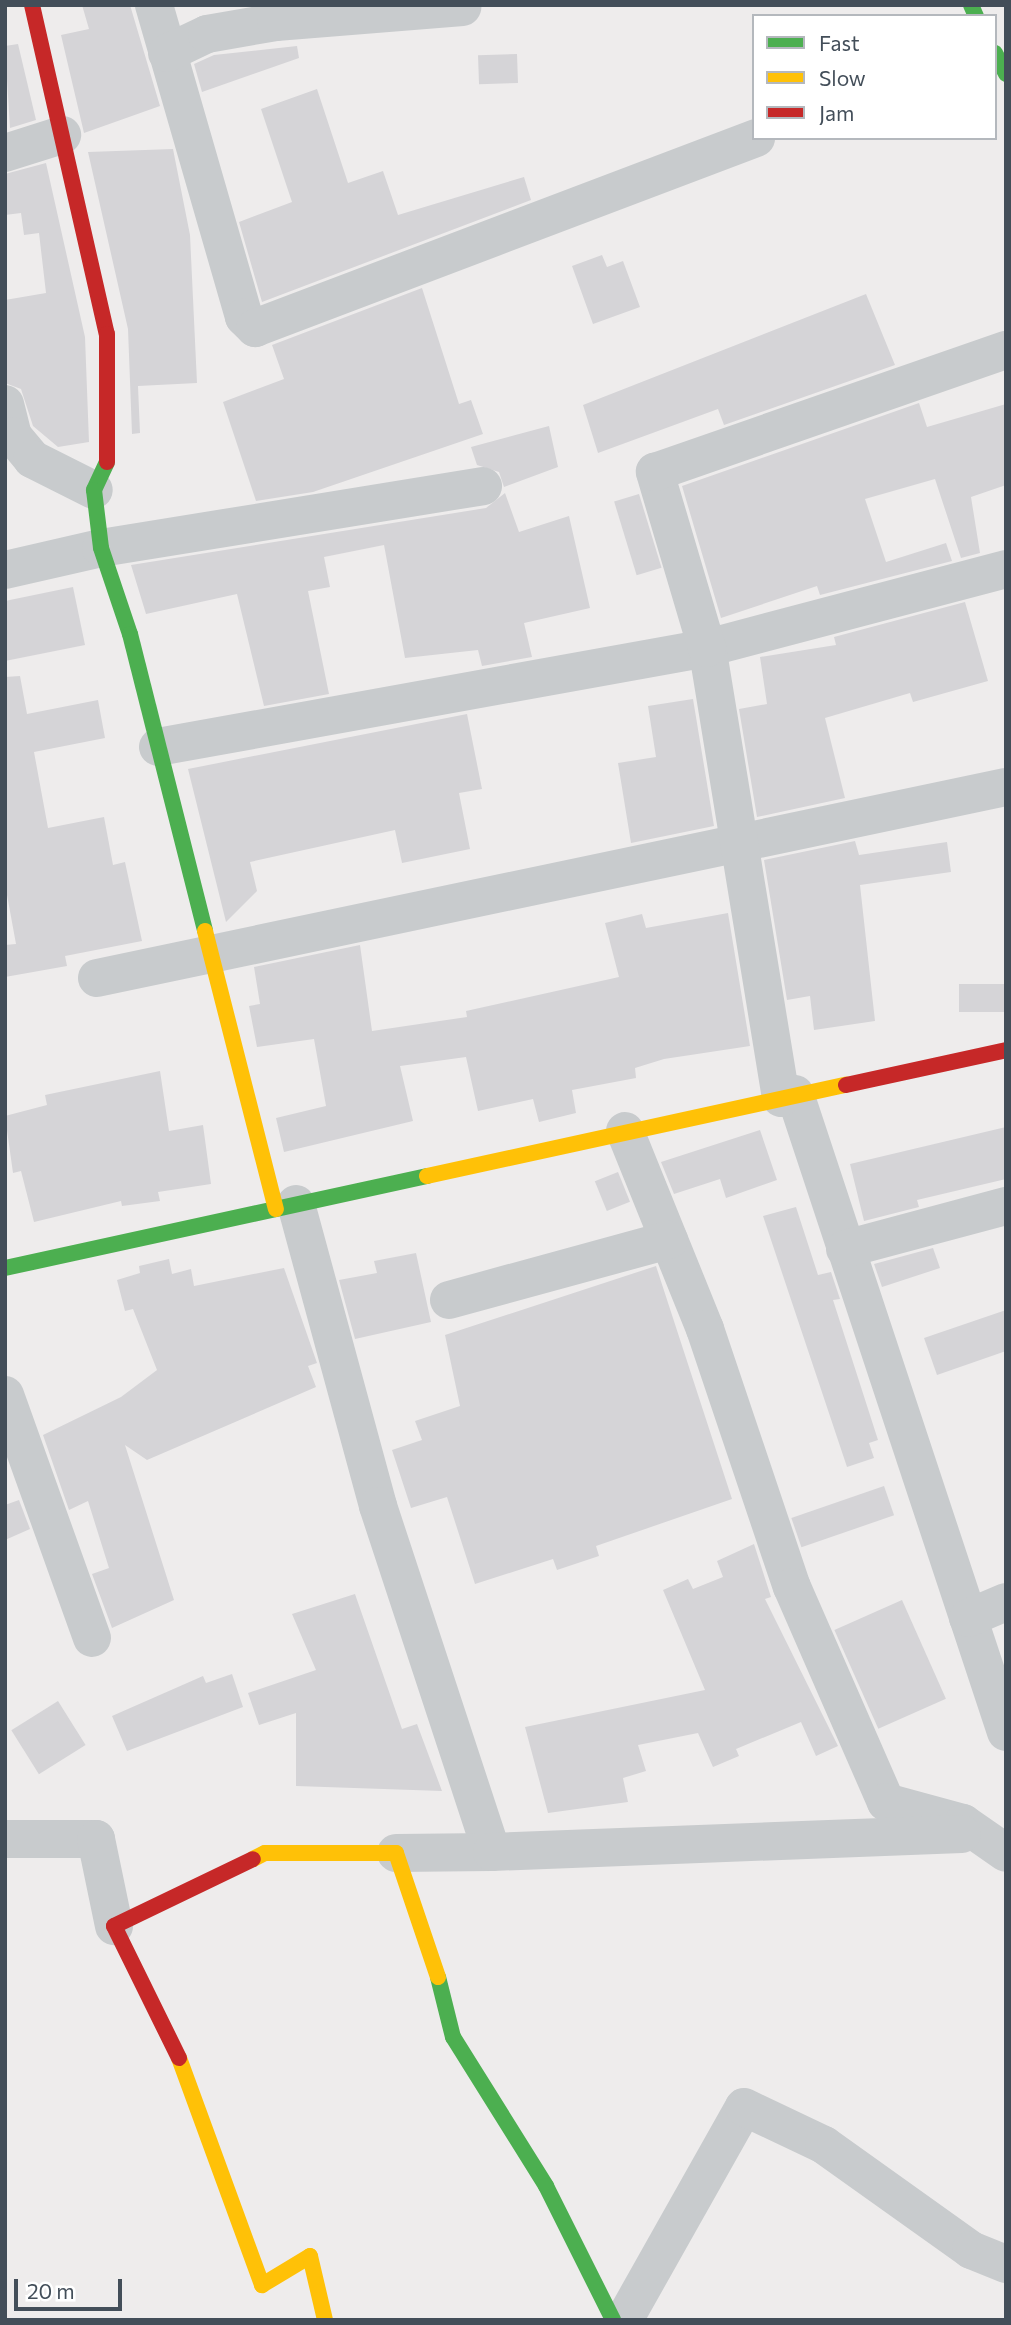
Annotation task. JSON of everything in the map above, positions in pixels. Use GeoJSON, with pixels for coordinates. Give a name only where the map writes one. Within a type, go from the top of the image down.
{"type":"FeatureCollection","features":[{"type":"Feature","properties":{"kind":"street"},"geometry":{"type":"LineString","coordinates":[[32,5],[107,334],[111,452],[93,490],[101,548],[158,747],[210,953],[378,1506],[492,1852]]}},
{"type":"Feature","properties":{"kind":"street"},"geometry":{"type":"LineString","coordinates":[[154,5],[244,317],[255,328],[752,140]]}},
{"type":"Feature","properties":{"kind":"street"},"geometry":{"type":"LineString","coordinates":[[167,53],[207,34],[276,22],[462,7]]}},
{"type":"Feature","properties":{"kind":"street"},"geometry":{"type":"LineString","coordinates":[[997,57],[1006,74]]}},
{"type":"Feature","properties":{"kind":"street"},"geometry":{"type":"LineString","coordinates":[[5,153],[62,135]]}},
{"type":"Feature","properties":{"kind":"street"},"geometry":{"type":"LineString","coordinates":[[1006,350],[661,466],[655,482],[707,648],[788,1096],[845,1249],[1006,1732]]}},
{"type":"Feature","properties":{"kind":"street"},"geometry":{"type":"LineString","coordinates":[[5,404],[13,436],[32,459],[93,490]]}},
{"type":"Feature","properties":{"kind":"street"},"geometry":{"type":"LineString","coordinates":[[5,570],[101,548],[483,486]]}},
{"type":"Feature","properties":{"kind":"street"},"geometry":{"type":"LineString","coordinates":[[158,747],[707,648],[1006,569]]}},
{"type":"Feature","properties":{"kind":"street"},"geometry":{"type":"LineString","coordinates":[[97,978],[744,845],[1006,787]]}},
{"type":"Feature","properties":{"kind":"street"},"geometry":{"type":"LineString","coordinates":[[5,1268],[1006,1050]]}},
{"type":"Feature","properties":{"kind":"street"},"geometry":{"type":"LineString","coordinates":[[625,1131],[669,1240],[792,1587],[886,1801],[963,1823],[996,1842]]}},
{"type":"Feature","properties":{"kind":"street"},"geometry":{"type":"LineString","coordinates":[[845,1249],[1006,1206]]}},
{"type":"Feature","properties":{"kind":"street"},"geometry":{"type":"LineString","coordinates":[[449,1300],[669,1240]]}},
{"type":"Feature","properties":{"kind":"street"},"geometry":{"type":"LineString","coordinates":[[5,1395],[92,1638]]}},
{"type":"Feature","properties":{"kind":"street"},"geometry":{"type":"LineString","coordinates":[[968,1618],[1006,1602]]}},
{"type":"Feature","properties":{"kind":"street"},"geometry":{"type":"LineString","coordinates":[[5,1839],[96,1839],[114,1926],[195,2091],[261,2285],[310,2256],[325,2320]]}},
{"type":"Feature","properties":{"kind":"street"},"geometry":{"type":"LineString","coordinates":[[114,1926],[265,1853],[492,1852],[996,1842]]}},
{"type":"Feature","properties":{"kind":"street"},"geometry":{"type":"LineString","coordinates":[[396,1853],[431,1948],[453,2037],[546,2186],[613,2320]]}},
{"type":"Feature","properties":{"kind":"street"},"geometry":{"type":"LineString","coordinates":[[624,2320],[744,2107],[824,2145],[971,2250],[1006,2264]]}},
{"type":"Feature","properties":{"kind":"building"},"geometry":{"type":"Polygon","coordinates":[[[82,5],[130,5],[160,106],[84,133],[61,35],[89,29],[82,5]]]}},
{"type":"Feature","properties":{"kind":"building"},"geometry":{"type":"Polygon","coordinates":[[[18,44],[36,120],[10,128],[5,46],[18,44]]]}},
{"type":"Feature","properties":{"kind":"building"},"geometry":{"type":"Polygon","coordinates":[[[297,46],[299,58],[202,92],[194,64],[214,55],[297,46]]]}},
{"type":"Feature","properties":{"kind":"building"},"geometry":{"type":"Polygon","coordinates":[[[517,54],[518,83],[479,84],[478,55],[517,54]]]}},
{"type":"Feature","properties":{"kind":"building"},"geometry":{"type":"Polygon","coordinates":[[[317,89],[348,183],[383,171],[398,215],[524,177],[531,200],[262,302],[239,222],[292,202],[261,109],[317,89]]]}},
{"type":"Feature","properties":{"kind":"building"},"geometry":{"type":"Polygon","coordinates":[[[173,149],[190,235],[197,383],[138,386],[140,433],[132,434],[128,329],[88,152],[173,149]]]}},
{"type":"Feature","properties":{"kind":"building"},"geometry":{"type":"Polygon","coordinates":[[[46,163],[85,337],[89,442],[58,447],[33,426],[21,389],[5,383],[5,300],[46,293],[39,233],[24,235],[21,213],[5,215],[5,174],[46,163]]]}},
{"type":"Feature","properties":{"kind":"building"},"geometry":{"type":"Polygon","coordinates":[[[602,255],[607,267],[623,261],[640,307],[593,324],[572,266],[602,255]]]}},
{"type":"Feature","properties":{"kind":"building"},"geometry":{"type":"Polygon","coordinates":[[[422,288],[459,404],[471,400],[483,434],[313,492],[256,501],[223,402],[284,379],[272,345],[422,288]]]}},
{"type":"Feature","properties":{"kind":"building"},"geometry":{"type":"Polygon","coordinates":[[[866,294],[895,365],[724,425],[718,409],[598,453],[583,405],[866,294]]]}},
{"type":"Feature","properties":{"kind":"building"},"geometry":{"type":"Polygon","coordinates":[[[919,403],[927,427],[1006,404],[1006,485],[971,497],[980,553],[961,558],[935,479],[865,499],[886,562],[946,543],[952,561],[820,595],[817,586],[721,618],[682,486],[919,403]]]}},
{"type":"Feature","properties":{"kind":"building"},"geometry":{"type":"Polygon","coordinates":[[[549,426],[558,467],[504,487],[499,472],[477,465],[471,447],[549,426]]]}},
{"type":"Feature","properties":{"kind":"building"},"geometry":{"type":"Polygon","coordinates":[[[505,493],[519,532],[569,516],[590,608],[524,623],[532,657],[482,666],[478,650],[405,658],[384,545],[324,557],[330,587],[308,591],[329,694],[264,706],[237,594],[146,614],[131,565],[486,508],[505,493]]]}},
{"type":"Feature","properties":{"kind":"building"},"geometry":{"type":"Polygon","coordinates":[[[639,494],[662,568],[637,575],[614,502],[639,494]]]}},
{"type":"Feature","properties":{"kind":"building"},"geometry":{"type":"Polygon","coordinates":[[[73,587],[85,645],[5,661],[5,601],[73,587]]]}},
{"type":"Feature","properties":{"kind":"building"},"geometry":{"type":"Polygon","coordinates":[[[965,602],[988,681],[913,702],[910,693],[825,718],[845,798],[757,817],[739,709],[767,704],[760,657],[836,645],[834,637],[965,602]]]}},
{"type":"Feature","properties":{"kind":"building"},"geometry":{"type":"Polygon","coordinates":[[[20,676],[27,714],[98,700],[105,738],[34,752],[48,828],[104,817],[113,865],[125,862],[142,941],[65,956],[67,966],[5,977],[5,945],[16,944],[5,884],[5,677],[20,676]]]}},
{"type":"Feature","properties":{"kind":"building"},"geometry":{"type":"Polygon","coordinates":[[[693,699],[714,826],[631,843],[618,763],[656,757],[648,706],[693,699]]]}},
{"type":"Feature","properties":{"kind":"building"},"geometry":{"type":"Polygon","coordinates":[[[467,714],[482,789],[459,793],[470,849],[402,863],[395,830],[250,862],[257,891],[226,922],[188,769],[467,714]]]}},
{"type":"Feature","properties":{"kind":"building"},"geometry":{"type":"Polygon","coordinates":[[[855,841],[859,855],[947,842],[951,872],[860,885],[875,1021],[814,1030],[810,996],[787,1000],[764,860],[855,841]]]}},
{"type":"Feature","properties":{"kind":"building"},"geometry":{"type":"Polygon","coordinates":[[[728,913],[750,1046],[664,1059],[635,1068],[636,1078],[572,1090],[576,1113],[539,1122],[533,1099],[478,1111],[466,1057],[400,1066],[413,1121],[284,1152],[276,1118],[326,1106],[314,1039],[257,1047],[249,1006],[260,1004],[254,967],[360,945],[372,1031],[467,1017],[466,1011],[619,977],[605,923],[642,914],[646,928],[728,913]]]}},
{"type":"Feature","properties":{"kind":"building"},"geometry":{"type":"Polygon","coordinates":[[[959,984],[1006,984],[1006,1012],[959,1012],[959,984]]]}},
{"type":"Feature","properties":{"kind":"building"},"geometry":{"type":"Polygon","coordinates":[[[160,1071],[169,1131],[203,1125],[211,1184],[158,1192],[160,1201],[122,1206],[121,1201],[34,1222],[21,1171],[13,1173],[5,1116],[47,1105],[45,1095],[160,1071]]]}},
{"type":"Feature","properties":{"kind":"building"},"geometry":{"type":"Polygon","coordinates":[[[1006,1127],[1006,1179],[917,1200],[919,1207],[864,1221],[850,1164],[1006,1127]]]}},
{"type":"Feature","properties":{"kind":"building"},"geometry":{"type":"Polygon","coordinates":[[[760,1130],[777,1180],[726,1198],[720,1179],[674,1194],[661,1162],[760,1130]]]}},
{"type":"Feature","properties":{"kind":"building"},"geometry":{"type":"Polygon","coordinates":[[[618,1172],[630,1202],[607,1211],[595,1181],[618,1172]]]}},
{"type":"Feature","properties":{"kind":"building"},"geometry":{"type":"Polygon","coordinates":[[[796,1207],[818,1275],[831,1272],[840,1299],[833,1300],[878,1440],[869,1443],[874,1458],[847,1467],[763,1216],[796,1207]]]}},
{"type":"Feature","properties":{"kind":"building"},"geometry":{"type":"Polygon","coordinates":[[[933,1248],[940,1268],[882,1287],[874,1264],[933,1248]]]}},
{"type":"Feature","properties":{"kind":"building"},"geometry":{"type":"Polygon","coordinates":[[[416,1253],[431,1322],[355,1339],[339,1280],[377,1273],[374,1261],[416,1253]]]}},
{"type":"Feature","properties":{"kind":"building"},"geometry":{"type":"Polygon","coordinates":[[[169,1259],[172,1274],[191,1269],[194,1286],[284,1268],[317,1363],[308,1366],[316,1387],[147,1460],[125,1445],[174,1600],[112,1628],[92,1574],[109,1568],[88,1501],[69,1510],[43,1435],[121,1397],[157,1370],[133,1309],[125,1311],[117,1280],[140,1273],[139,1266],[169,1259]]]}},
{"type":"Feature","properties":{"kind":"building"},"geometry":{"type":"Polygon","coordinates":[[[656,1266],[732,1499],[596,1546],[599,1556],[557,1570],[553,1559],[475,1584],[447,1497],[411,1508],[392,1450],[422,1440],[415,1421],[460,1406],[445,1335],[656,1266]]]}},
{"type":"Feature","properties":{"kind":"building"},"geometry":{"type":"Polygon","coordinates":[[[1006,1310],[1006,1351],[937,1375],[924,1338],[1006,1310]]]}},
{"type":"Feature","properties":{"kind":"building"},"geometry":{"type":"Polygon","coordinates":[[[884,1486],[894,1515],[801,1547],[791,1518],[884,1486]]]}},
{"type":"Feature","properties":{"kind":"building"},"geometry":{"type":"Polygon","coordinates":[[[19,1500],[30,1529],[5,1540],[5,1505],[19,1500]]]}},
{"type":"Feature","properties":{"kind":"building"},"geometry":{"type":"Polygon","coordinates":[[[754,1544],[771,1597],[765,1599],[838,1746],[816,1756],[801,1722],[736,1749],[739,1756],[713,1767],[698,1733],[638,1745],[646,1771],[623,1778],[628,1802],[548,1813],[525,1727],[705,1690],[663,1590],[688,1579],[693,1589],[723,1577],[717,1561],[754,1544]]]}},
{"type":"Feature","properties":{"kind":"building"},"geometry":{"type":"Polygon","coordinates":[[[355,1594],[402,1729],[417,1724],[442,1791],[296,1786],[296,1713],[259,1725],[248,1693],[316,1670],[292,1614],[355,1594]]]}},
{"type":"Feature","properties":{"kind":"building"},"geometry":{"type":"Polygon","coordinates":[[[902,1600],[946,1699],[878,1729],[834,1630],[902,1600]]]}},
{"type":"Feature","properties":{"kind":"building"},"geometry":{"type":"Polygon","coordinates":[[[232,1674],[243,1707],[127,1751],[112,1716],[203,1676],[206,1683],[232,1674]]]}},
{"type":"Feature","properties":{"kind":"building"},"geometry":{"type":"Polygon","coordinates":[[[58,1701],[86,1745],[39,1774],[11,1730],[58,1701]]]}},
{"type":"Feature","properties":{"kind":"traffic: fast"},"geometry":{"type":"LineString","coordinates":[[971,5],[975,14]]}},
{"type":"Feature","properties":{"kind":"traffic: fast"},"geometry":{"type":"LineString","coordinates":[[997,57],[1006,74]]}},
{"type":"Feature","properties":{"kind":"traffic: fast"},"geometry":{"type":"LineString","coordinates":[[107,462],[94,490],[101,548],[130,634],[205,931]]}},
{"type":"Feature","properties":{"kind":"traffic: fast"},"geometry":{"type":"LineString","coordinates":[[5,1268],[427,1176]]}},
{"type":"Feature","properties":{"kind":"traffic: fast"},"geometry":{"type":"LineString","coordinates":[[438,1977],[453,2037],[546,2186],[613,2320]]}},
{"type":"Feature","properties":{"kind":"traffic: slow"},"geometry":{"type":"LineString","coordinates":[[205,931],[276,1209]]}},
{"type":"Feature","properties":{"kind":"traffic: slow"},"geometry":{"type":"LineString","coordinates":[[427,1176],[846,1085]]}},
{"type":"Feature","properties":{"kind":"traffic: slow"},"geometry":{"type":"LineString","coordinates":[[253,1859],[265,1853],[396,1853],[438,1977]]}},
{"type":"Feature","properties":{"kind":"traffic: slow"},"geometry":{"type":"LineString","coordinates":[[179,2058],[262,2285],[310,2256],[325,2320]]}},
{"type":"Feature","properties":{"kind":"traffic: jam"},"geometry":{"type":"LineString","coordinates":[[32,5],[107,334],[107,462]]}},
{"type":"Feature","properties":{"kind":"traffic: jam"},"geometry":{"type":"LineString","coordinates":[[846,1085],[1006,1050]]}},
{"type":"Feature","properties":{"kind":"traffic: jam"},"geometry":{"type":"LineString","coordinates":[[179,2058],[114,1926],[253,1859]]}}]}
